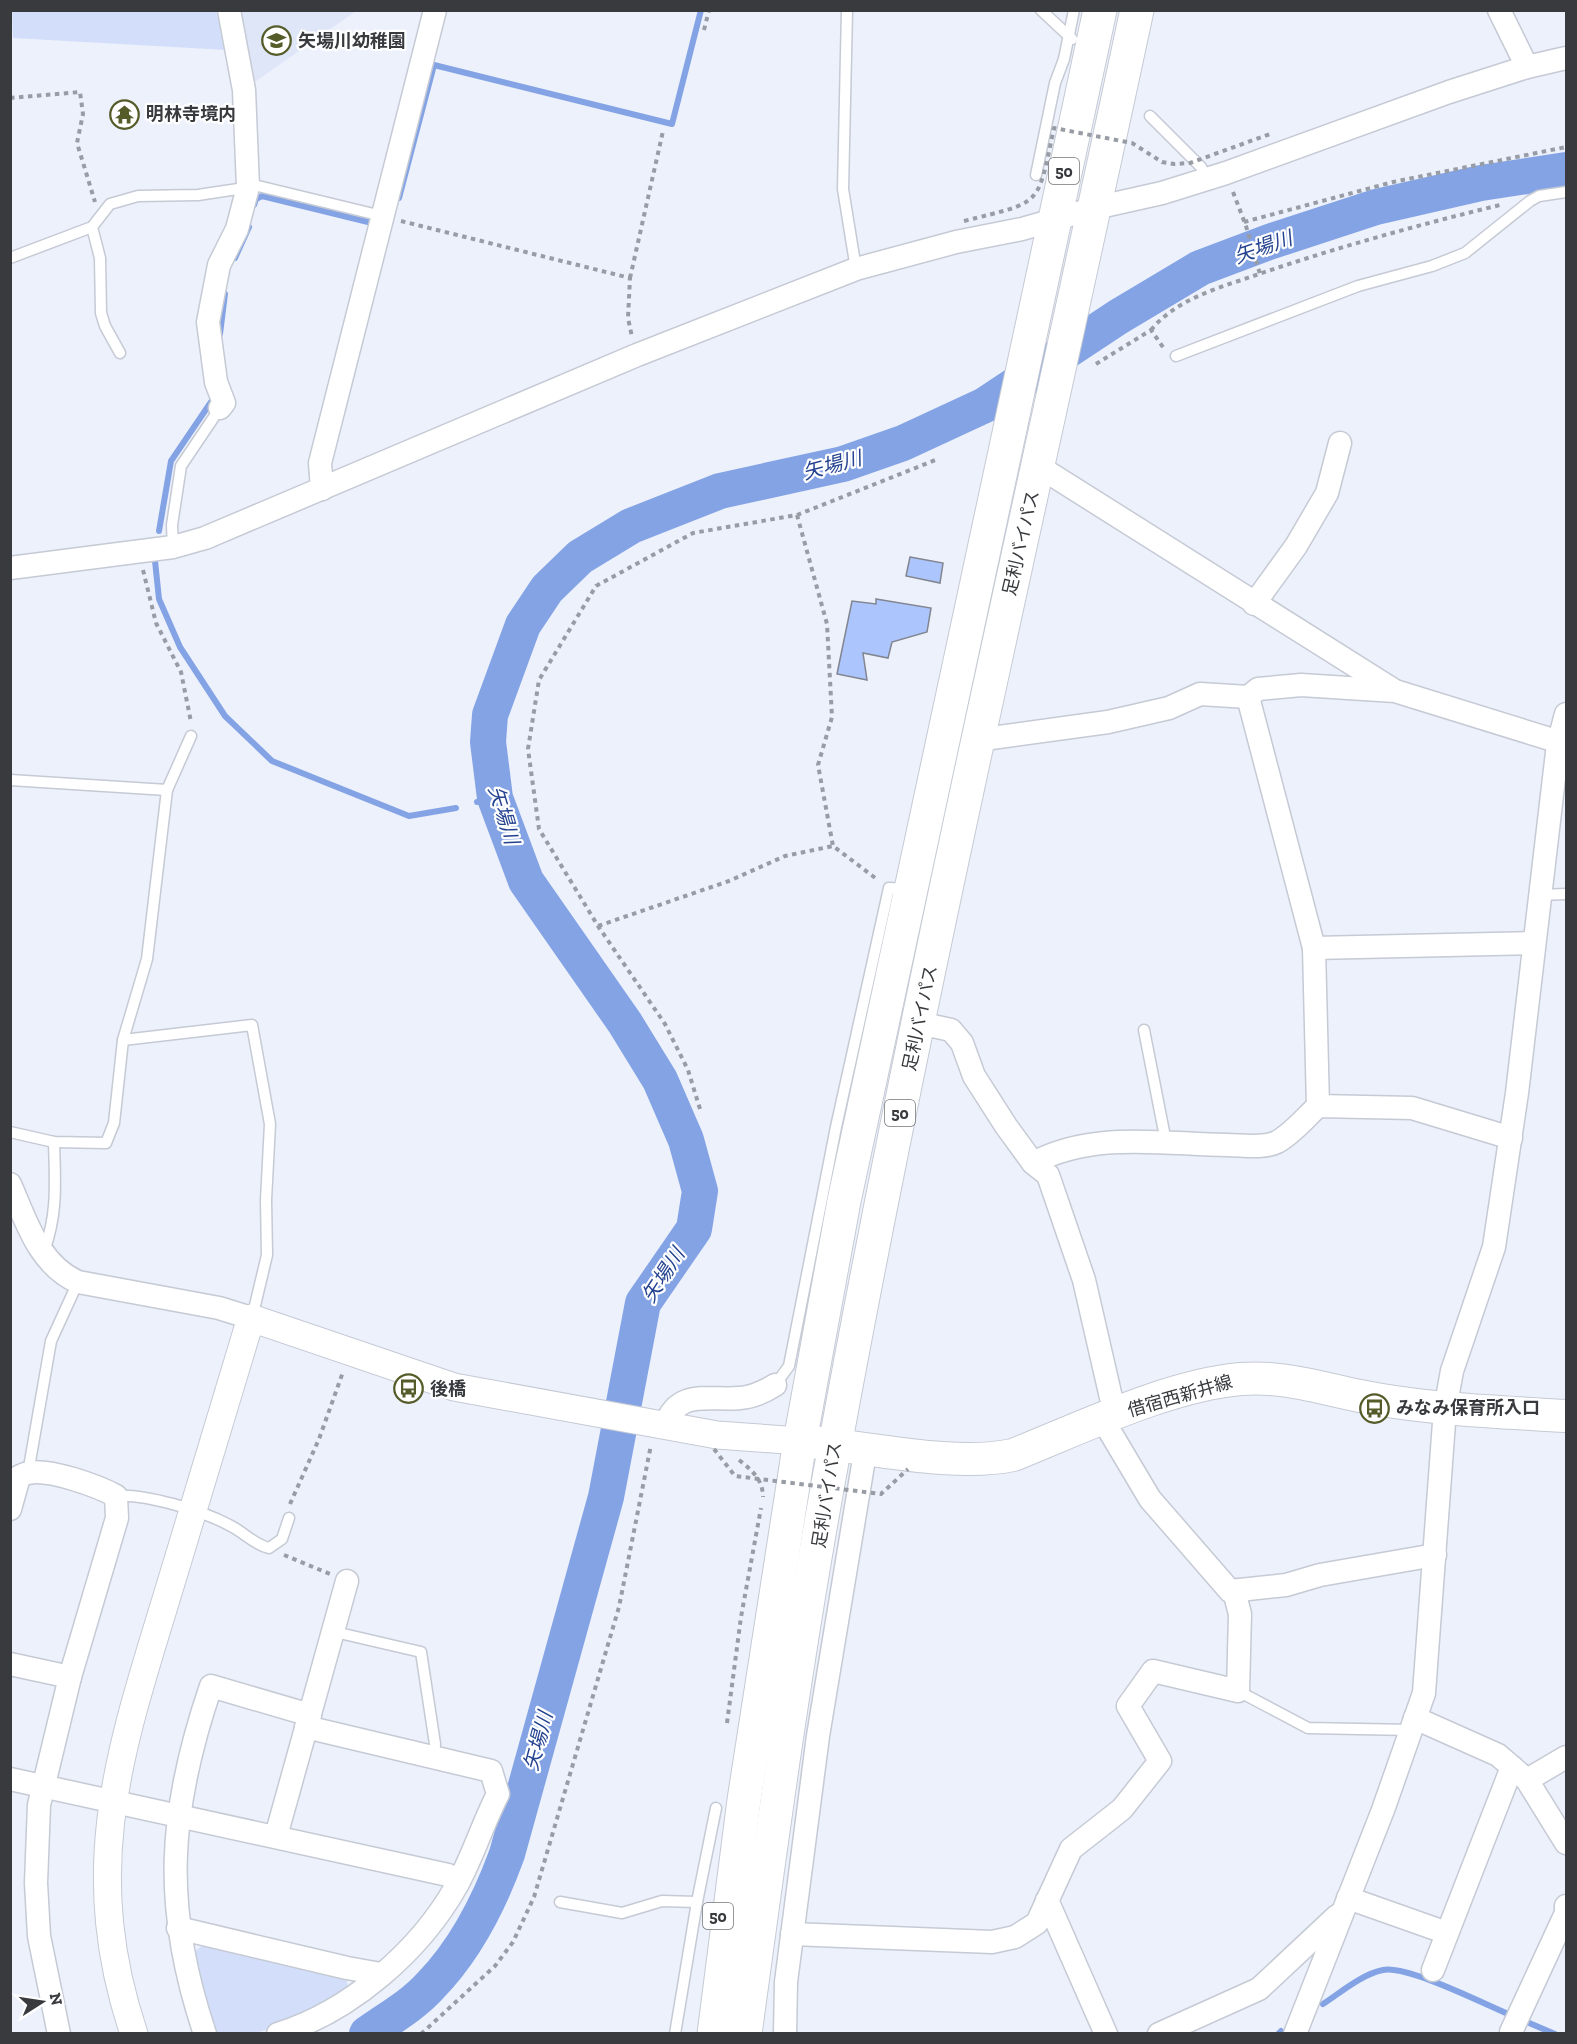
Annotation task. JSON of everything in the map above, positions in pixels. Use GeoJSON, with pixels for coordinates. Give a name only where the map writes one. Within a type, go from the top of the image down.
{"type":"FeatureCollection","features":[{"type":"Feature","properties":{"kind":"highway","name":"足利バイパス"},"geometry":{"type":"LineString","coordinates":[[714,2034],[730,1804],[800,1440],[900,889],[1011,419],[1053,222],[1080,42],[1100,10]]}},
{"type":"Feature","properties":{"kind":"highway","name":"足利バイパス"},"geometry":{"type":"LineString","coordinates":[[745,2034],[774,1826],[850,1445],[919,1023],[977,740],[1137,10]]}},
{"type":"Feature","properties":{"kind":"highway","name":"50"},"geometry":{"type":"LineString","coordinates":[[695,2034],[730,1804]]}},
{"type":"Feature","properties":{"kind":"highway","name":"50"},"geometry":{"type":"LineString","coordinates":[[766,2034],[774,1826]]}},
{"type":"Feature","properties":{"kind":"main road","name":"借宿西新井線"},"geometry":{"type":"LineString","coordinates":[[800,1440],[950,1458],[995,1459],[1013,1455],[1109,1417],[1186,1390],[1242,1379],[1274,1379],[1375,1399],[1445,1409],[1566,1416]]}},
{"type":"Feature","properties":{"kind":"street"},"geometry":{"type":"LineString","coordinates":[[220,408],[224,403],[216,382],[208,322],[219,265],[237,229],[248,187],[244,90],[229,10]]}},
{"type":"Feature","properties":{"kind":"street"},"geometry":{"type":"LineString","coordinates":[[322,489],[320,463],[435,10]]}},
{"type":"Feature","properties":{"kind":"street"},"geometry":{"type":"LineString","coordinates":[[1499,10],[1527,67]]}},
{"type":"Feature","properties":{"kind":"street"},"geometry":{"type":"LineString","coordinates":[[10,568],[173,547],[222,532],[637,355],[856,269],[956,242],[1053,222],[1095,208],[1162,193],[1449,92],[1527,67],[1566,58]]}},
{"type":"Feature","properties":{"kind":"street"},"geometry":{"type":"LineString","coordinates":[[1254,604],[1296,546],[1327,493],[1340,443]]}},
{"type":"Feature","properties":{"kind":"street"},"geometry":{"type":"LineString","coordinates":[[1038,466],[1395,691]]}},
{"type":"Feature","properties":{"kind":"street"},"geometry":{"type":"LineString","coordinates":[[977,740],[1108,722],[1169,708],[1200,694],[1248,697],[1258,688],[1301,685],[1395,691],[1562,744]]}},
{"type":"Feature","properties":{"kind":"street"},"geometry":{"type":"LineString","coordinates":[[1248,697],[1314,948],[1318,1106]]}},
{"type":"Feature","properties":{"kind":"street"},"geometry":{"type":"LineString","coordinates":[[1295,2034],[1383,1810],[1424,1693],[1445,1409],[1452,1371],[1494,1247],[1511,1138],[1540,895],[1566,714]]}},
{"type":"Feature","properties":{"kind":"street"},"geometry":{"type":"LineString","coordinates":[[1314,948],[1534,943]]}},
{"type":"Feature","properties":{"kind":"street"},"geometry":{"type":"LineString","coordinates":[[919,1023],[951,1030],[962,1043],[974,1076],[1034,1163],[1048,1175],[1084,1280],[1109,1417],[1150,1498],[1230,1592],[1286,1585],[1320,1575],[1435,1555]]}},
{"type":"Feature","properties":{"kind":"street"},"geometry":{"type":"LineString","coordinates":[[1034,1163],[1067,1148],[1138,1140],[1188,1145],[1275,1143],[1318,1106],[1412,1108],[1511,1138]]}},
{"type":"Feature","properties":{"kind":"street"},"geometry":{"type":"LineString","coordinates":[[10,1184],[50,1264],[66,1277],[78,1282],[219,1308],[454,1387],[654,1424],[726,1443],[800,1440]]}},
{"type":"Feature","properties":{"kind":"street"},"geometry":{"type":"LineString","coordinates":[[134,2034],[116,1972],[110,1934],[107,1866],[111,1800],[126,1736],[252,1318]]}},
{"type":"Feature","properties":{"kind":"street"},"geometry":{"type":"LineString","coordinates":[[654,1424],[676,1404],[686,1401],[741,1398],[762,1393],[775,1385]]}},
{"type":"Feature","properties":{"kind":"street"},"geometry":{"type":"LineString","coordinates":[[785,2034],[786,1982],[818,1736],[850,1445]]}},
{"type":"Feature","properties":{"kind":"street"},"geometry":{"type":"LineString","coordinates":[[10,1509],[19,1477],[42,1473],[100,1487],[116,1496],[117,1518],[70,1677],[44,1785],[36,1844],[39,1936],[59,2034]]}},
{"type":"Feature","properties":{"kind":"street"},"geometry":{"type":"LineString","coordinates":[[276,1836],[347,1581]]}},
{"type":"Feature","properties":{"kind":"street"},"geometry":{"type":"LineString","coordinates":[[792,1934],[992,1942],[1015,1937],[1036,1923],[1071,1849],[1122,1809],[1160,1761],[1128,1706],[1153,1671],[1238,1691],[1240,1614],[1234,1591]]}},
{"type":"Feature","properties":{"kind":"street"},"geometry":{"type":"LineString","coordinates":[[10,1664],[70,1677]]}},
{"type":"Feature","properties":{"kind":"street"},"geometry":{"type":"LineString","coordinates":[[205,2034],[193,1998],[178,1928],[175,1883],[179,1815],[191,1755],[211,1686],[308,1721],[434,1758],[491,1771],[498,1794],[458,1883],[419,1939],[357,1993],[302,2026],[278,2034]]}},
{"type":"Feature","properties":{"kind":"street"},"geometry":{"type":"LineString","coordinates":[[1413,1724],[1498,1755],[1520,1774],[1566,1843]]}},
{"type":"Feature","properties":{"kind":"street"},"geometry":{"type":"LineString","coordinates":[[1433,1970],[1447,1933],[1520,1774],[1566,1757]]}},
{"type":"Feature","properties":{"kind":"street"},"geometry":{"type":"LineString","coordinates":[[10,1779],[448,1875],[458,1883]]}},
{"type":"Feature","properties":{"kind":"street"},"geometry":{"type":"LineString","coordinates":[[1047,1900],[1106,2034]]}},
{"type":"Feature","properties":{"kind":"street"},"geometry":{"type":"LineString","coordinates":[[1345,1904],[1447,1933]]}},
{"type":"Feature","properties":{"kind":"street"},"geometry":{"type":"LineString","coordinates":[[1160,2034],[1259,1989],[1345,1904]]}},
{"type":"Feature","properties":{"kind":"street"},"geometry":{"type":"LineString","coordinates":[[1508,2033],[1566,1913],[1566,1906]]}},
{"type":"Feature","properties":{"kind":"street"},"geometry":{"type":"LineString","coordinates":[[178,1928],[381,1974]]}},
{"type":"Feature","properties":{"kind":"lane"},"geometry":{"type":"LineString","coordinates":[[847,10],[842,172],[856,269]]}},
{"type":"Feature","properties":{"kind":"lane"},"geometry":{"type":"LineString","coordinates":[[1041,10],[1080,42]]}},
{"type":"Feature","properties":{"kind":"lane"},"geometry":{"type":"LineString","coordinates":[[1036,176],[1055,83],[1080,42],[1074,10]]}},
{"type":"Feature","properties":{"kind":"lane"},"geometry":{"type":"LineString","coordinates":[[1150,116],[1201,166],[1207,179]]}},
{"type":"Feature","properties":{"kind":"lane"},"geometry":{"type":"LineString","coordinates":[[120,354],[105,326],[101,313],[100,258],[93,227],[100,214],[110,204],[138,196],[198,195],[258,186],[382,216]]}},
{"type":"Feature","properties":{"kind":"lane"},"geometry":{"type":"LineString","coordinates":[[1176,356],[1358,286],[1432,266],[1465,253],[1530,201],[1539,196],[1566,192]]}},
{"type":"Feature","properties":{"kind":"lane"},"geometry":{"type":"LineString","coordinates":[[10,258],[93,227]]}},
{"type":"Feature","properties":{"kind":"lane"},"geometry":{"type":"LineString","coordinates":[[173,547],[172,525],[181,466],[220,408]]}},
{"type":"Feature","properties":{"kind":"lane"},"geometry":{"type":"LineString","coordinates":[[10,1132],[54,1142],[106,1143],[114,1123],[123,1040],[147,959],[167,790],[191,736]]}},
{"type":"Feature","properties":{"kind":"lane"},"geometry":{"type":"LineString","coordinates":[[10,780],[167,790]]}},
{"type":"Feature","properties":{"kind":"lane"},"geometry":{"type":"LineString","coordinates":[[775,1385],[789,1366],[836,1127],[900,889]]}},
{"type":"Feature","properties":{"kind":"lane"},"geometry":{"type":"LineString","coordinates":[[1540,895],[1566,894]]}},
{"type":"Feature","properties":{"kind":"lane"},"geometry":{"type":"LineString","coordinates":[[123,1040],[252,1025],[270,1124],[266,1200],[267,1255],[252,1318]]}},
{"type":"Feature","properties":{"kind":"lane"},"geometry":{"type":"LineString","coordinates":[[1144,1030],[1166,1142]]}},
{"type":"Feature","properties":{"kind":"lane"},"geometry":{"type":"LineString","coordinates":[[43,1253],[52,1229],[55,1204],[54,1142]]}},
{"type":"Feature","properties":{"kind":"lane"},"geometry":{"type":"LineString","coordinates":[[19,1477],[51,1341],[78,1282]]}},
{"type":"Feature","properties":{"kind":"lane"},"geometry":{"type":"LineString","coordinates":[[116,1496],[135,1496],[193,1511],[229,1525],[252,1542],[269,1548],[282,1539],[289,1518]]}},
{"type":"Feature","properties":{"kind":"lane"},"geometry":{"type":"LineString","coordinates":[[334,1632],[421,1652],[435,1744],[434,1758]]}},
{"type":"Feature","properties":{"kind":"lane"},"geometry":{"type":"LineString","coordinates":[[1238,1691],[1308,1728],[1413,1724]]}},
{"type":"Feature","properties":{"kind":"lane"},"geometry":{"type":"LineString","coordinates":[[675,2034],[697,1902],[730,1804]]}},
{"type":"Feature","properties":{"kind":"lane"},"geometry":{"type":"LineString","coordinates":[[560,1902],[622,1913],[662,1901],[697,1902]]}},
{"type":"Feature","properties":{"kind":"path"},"geometry":{"type":"LineString","coordinates":[[704,30],[709,10]]}},
{"type":"Feature","properties":{"kind":"path"},"geometry":{"type":"LineString","coordinates":[[10,98],[80,92],[83,114],[77,142],[100,214]]}},
{"type":"Feature","properties":{"kind":"path"},"geometry":{"type":"LineString","coordinates":[[963,220],[1021,206],[1034,197],[1043,182],[1054,128],[1132,143],[1162,162],[1174,164],[1190,163],[1270,134]]}},
{"type":"Feature","properties":{"kind":"path"},"geometry":{"type":"LineString","coordinates":[[637,355],[628,318],[630,278],[663,131]]}},
{"type":"Feature","properties":{"kind":"path"},"geometry":{"type":"LineString","coordinates":[[1245,224],[1393,182],[1566,147]]}},
{"type":"Feature","properties":{"kind":"path"},"geometry":{"type":"LineString","coordinates":[[1230,186],[1260,271]]}},
{"type":"Feature","properties":{"kind":"path"},"geometry":{"type":"LineString","coordinates":[[1096,364],[1151,330],[1159,321],[1203,293],[1260,271],[1408,228],[1502,205],[1530,201]]}},
{"type":"Feature","properties":{"kind":"path"},"geometry":{"type":"LineString","coordinates":[[382,216],[630,278]]}},
{"type":"Feature","properties":{"kind":"path"},"geometry":{"type":"LineString","coordinates":[[1151,330],[1168,354],[1176,356]]}},
{"type":"Feature","properties":{"kind":"path"},"geometry":{"type":"LineString","coordinates":[[700,1109],[688,1070],[664,1024],[598,926],[539,829],[528,749],[539,680],[596,586],[693,533],[797,515],[938,459]]}},
{"type":"Feature","properties":{"kind":"path"},"geometry":{"type":"LineString","coordinates":[[797,515],[827,624],[832,717],[818,765],[833,846]]}},
{"type":"Feature","properties":{"kind":"path"},"geometry":{"type":"LineString","coordinates":[[140,552],[150,605],[164,640],[181,672],[191,736]]}},
{"type":"Feature","properties":{"kind":"path"},"geometry":{"type":"LineString","coordinates":[[598,926],[729,881],[785,856],[833,846],[900,889]]}},
{"type":"Feature","properties":{"kind":"path"},"geometry":{"type":"LineString","coordinates":[[289,1518],[291,1500],[319,1439],[350,1351]]}},
{"type":"Feature","properties":{"kind":"path"},"geometry":{"type":"LineString","coordinates":[[421,2034],[495,1966],[513,1942],[534,1897],[619,1607],[654,1424]]}},
{"type":"Feature","properties":{"kind":"path"},"geometry":{"type":"LineString","coordinates":[[726,1443],[735,1476],[881,1494],[908,1469]]}},
{"type":"Feature","properties":{"kind":"path"},"geometry":{"type":"LineString","coordinates":[[726,1443],[737,1459],[755,1473],[763,1494],[741,1617],[727,1728]]}},
{"type":"Feature","properties":{"kind":"path"},"geometry":{"type":"LineString","coordinates":[[269,1548],[347,1581]]}},
{"type":"Feature","properties":{"kind":"shaded area"},"geometry":{"type":"Polygon","coordinates":[[[12,11],[216,11],[226,50],[13,38],[12,11]]]}},
{"type":"Feature","properties":{"kind":"shaded area","name":"矢場川幼稚園"},"geometry":{"type":"Polygon","coordinates":[[[234,11],[356,11],[249,86],[234,11]]]}},
{"type":"Feature","properties":{"kind":"shaded area"},"geometry":{"type":"Polygon","coordinates":[[[203,1945],[346,1977],[349,1992],[298,2021],[255,2033],[213,2033],[190,1955],[203,1945]]]}},
{"type":"Feature","properties":{"kind":"building"},"geometry":{"type":"Polygon","coordinates":[[[910,557],[943,563],[940,583],[906,576],[910,557]]]}},
{"type":"Feature","properties":{"kind":"building"},"geometry":{"type":"Polygon","coordinates":[[[876,599],[931,608],[927,632],[892,642],[888,658],[863,653],[867,680],[837,674],[852,601],[876,604],[876,599]]]}},
{"type":"Feature","properties":{"kind":"waterway"},"geometry":{"type":"LineString","coordinates":[[399,198],[434,65],[672,124],[701,10]]}},
{"type":"Feature","properties":{"kind":"waterway","name":"矢場川"},"geometry":{"type":"LineString","coordinates":[[367,2034],[416,1999],[443,1972],[475,1924],[500,1872],[507,1854],[606,1497],[643,1303],[694,1229],[700,1191],[686,1140],[660,1080],[625,1023],[526,881],[495,798],[488,742],[490,715],[523,625],[547,589],[580,557],[631,526],[720,491],[843,464],[903,443],[985,405],[1118,317],[1200,268],[1269,242],[1376,207],[1481,183],[1566,170]]}},
{"type":"Feature","properties":{"kind":"waterway"},"geometry":{"type":"LineString","coordinates":[[254,205],[256,199],[262,196],[368,222]]}},
{"type":"Feature","properties":{"kind":"waterway"},"geometry":{"type":"LineString","coordinates":[[235,258],[249,227]]}},
{"type":"Feature","properties":{"kind":"waterway"},"geometry":{"type":"LineString","coordinates":[[220,334],[225,294]]}},
{"type":"Feature","properties":{"kind":"waterway"},"geometry":{"type":"LineString","coordinates":[[159,531],[171,461],[211,402]]}},
{"type":"Feature","properties":{"kind":"waterway"},"geometry":{"type":"LineString","coordinates":[[155,561],[159,599],[180,647],[225,716],[272,761],[409,816],[456,808]]}},
{"type":"Feature","properties":{"kind":"waterway"},"geometry":{"type":"LineString","coordinates":[[477,802],[495,798]]}},
{"type":"Feature","properties":{"kind":"waterway"},"geometry":{"type":"LineString","coordinates":[[1323,2004],[1367,1975],[1383,1970],[1395,1970],[1428,1979],[1513,2016]]}},
{"type":"Feature","properties":{"kind":"waterway"},"geometry":{"type":"LineString","coordinates":[[1522,2020],[1555,2034]]}},
{"type":"Feature","properties":{"kind":"waterway"},"geometry":{"type":"LineString","coordinates":[[1278,2034],[1281,2031]]}},
{"type":"Feature","properties":{"kind":"place","name":"矢場川幼稚園"},"geometry":{"type":"Point","coordinates":[277,41]}},
{"type":"Feature","properties":{"kind":"place","name":"明林寺境内"},"geometry":{"type":"Point","coordinates":[125,114]}},
{"type":"Feature","properties":{"kind":"place","name":"後橋"},"geometry":{"type":"Point","coordinates":[409,1389]}},
{"type":"Feature","properties":{"kind":"place","name":"みなみ保育所入口"},"geometry":{"type":"Point","coordinates":[1375,1408]}}]}
